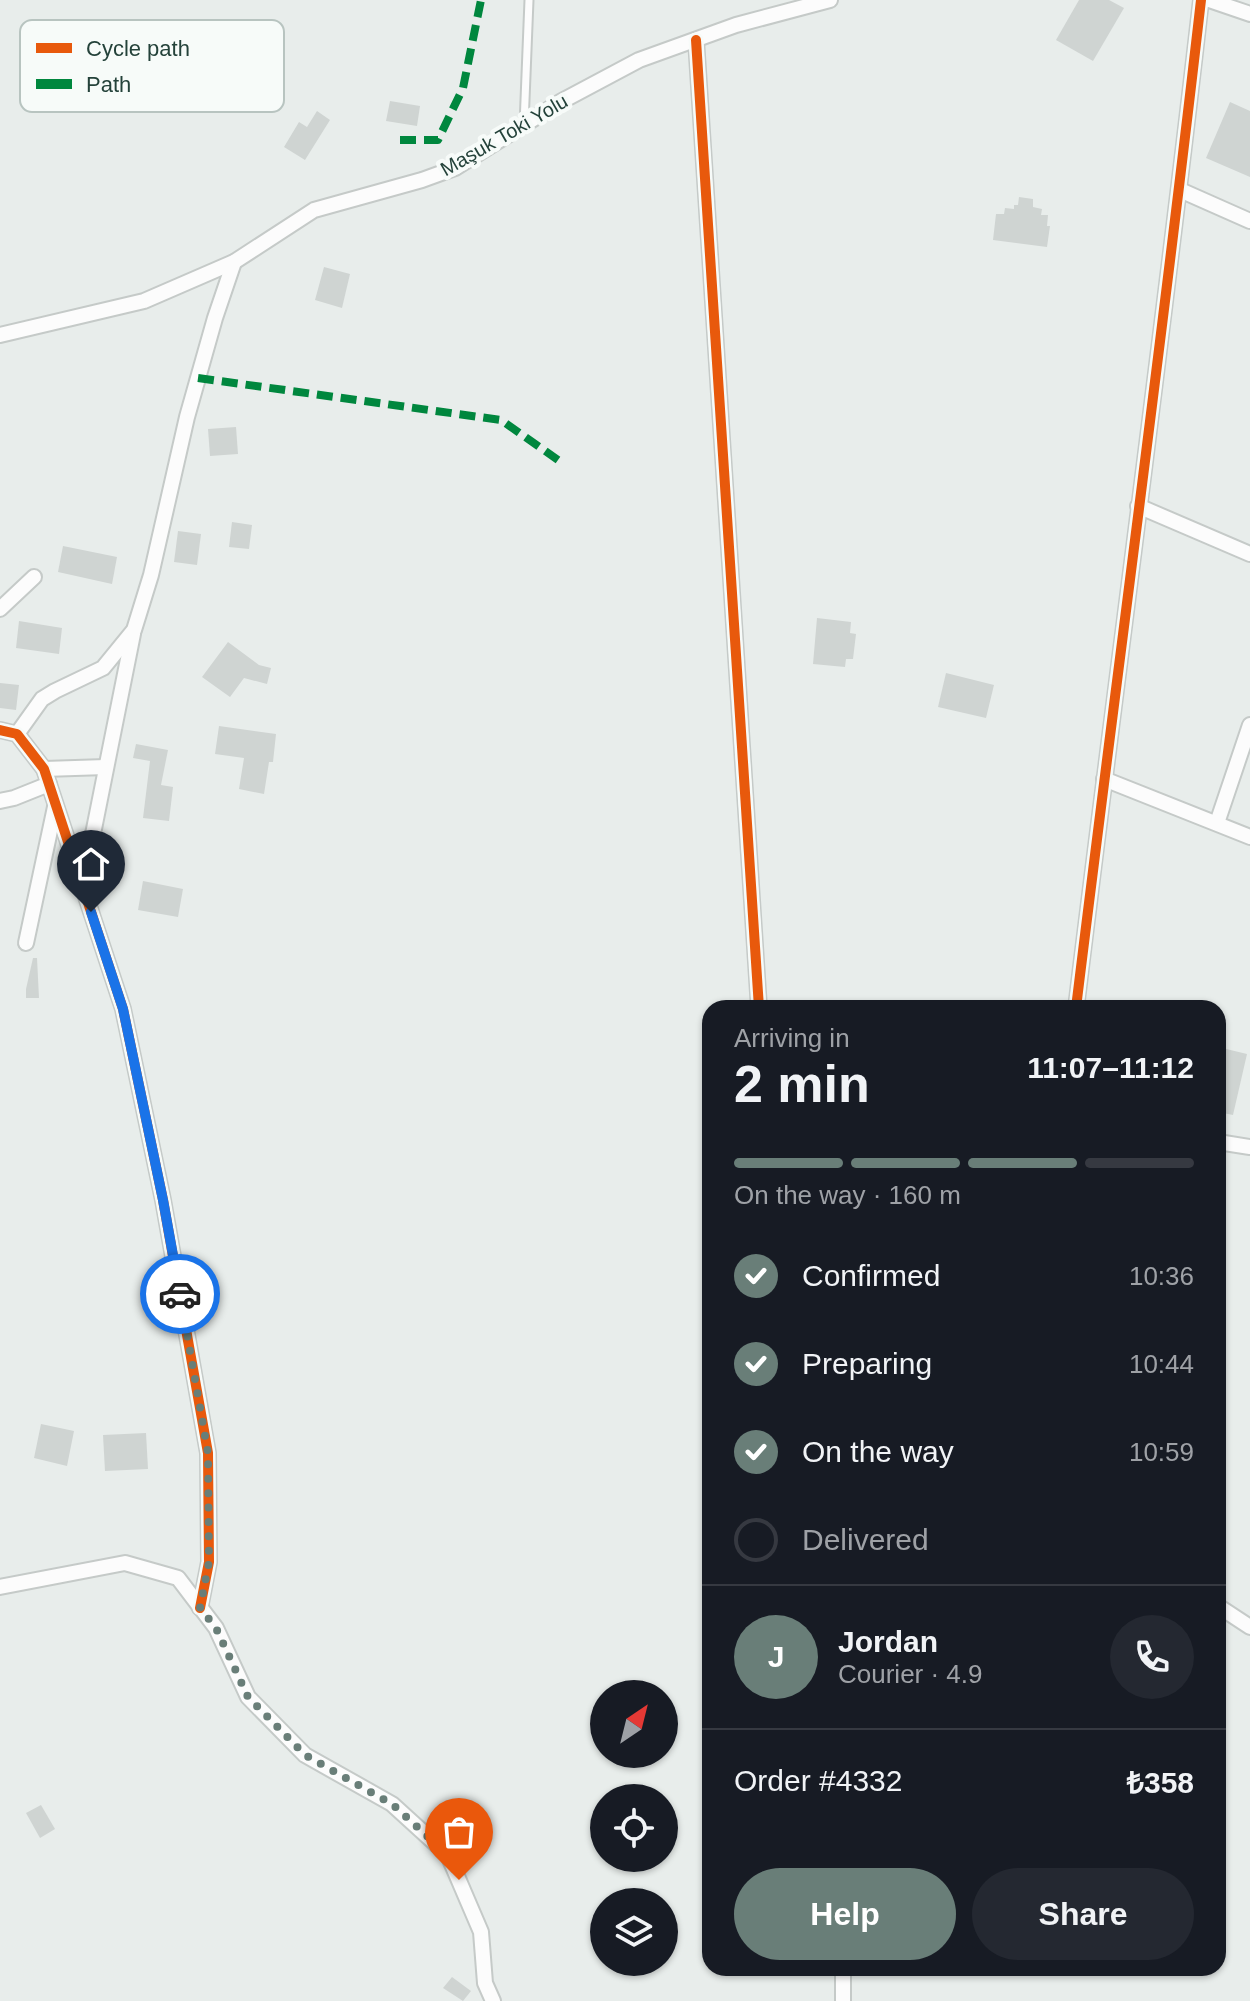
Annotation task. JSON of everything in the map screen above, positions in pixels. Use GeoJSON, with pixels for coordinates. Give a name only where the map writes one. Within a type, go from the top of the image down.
{"type":"FeatureCollection","features":[{"type":"Feature","properties":{"kind":"street","name":"Maşuk Toki Yolu"},"geometry":{"type":"LineString","coordinates":[[0,335],[144,301],[234,262],[314,210],[455,168],[562,101],[639,60],[736,25],[830,0]]}},
{"type":"Feature","properties":{"kind":"street"},"geometry":{"type":"LineString","coordinates":[[1077,1000],[1180,190],[1201,0]]}},
{"type":"Feature","properties":{"kind":"street"},"geometry":{"type":"LineString","coordinates":[[1209,0],[1250,14]]}},
{"type":"Feature","properties":{"kind":"street"},"geometry":{"type":"LineString","coordinates":[[696,40],[758,1000]]}},
{"type":"Feature","properties":{"kind":"street"},"geometry":{"type":"LineString","coordinates":[[1180,190],[1250,221]]}},
{"type":"Feature","properties":{"kind":"street"},"geometry":{"type":"LineString","coordinates":[[83,887],[134,630],[151,575],[187,417],[234,262]]}},
{"type":"Feature","properties":{"kind":"street"},"geometry":{"type":"LineString","coordinates":[[1138,506],[1250,554]]}},
{"type":"Feature","properties":{"kind":"street"},"geometry":{"type":"LineString","coordinates":[[0,609],[34,577]]}},
{"type":"Feature","properties":{"kind":"street"},"geometry":{"type":"LineString","coordinates":[[17,734],[42,699],[103,668],[134,630]]}},
{"type":"Feature","properties":{"kind":"street"},"geometry":{"type":"LineString","coordinates":[[1217,823],[1250,725]]}},
{"type":"Feature","properties":{"kind":"street"},"geometry":{"type":"LineString","coordinates":[[0,730],[17,734],[47,777],[123,1009],[163,1200],[208,1453],[209,1562],[200,1608]]}},
{"type":"Feature","properties":{"kind":"street"},"geometry":{"type":"LineString","coordinates":[[0,801],[14,798],[47,777],[106,767]]}},
{"type":"Feature","properties":{"kind":"street"},"geometry":{"type":"LineString","coordinates":[[1104,779],[1250,837]]}},
{"type":"Feature","properties":{"kind":"street"},"geometry":{"type":"LineString","coordinates":[[26,943],[56,805]]}},
{"type":"Feature","properties":{"kind":"street"},"geometry":{"type":"LineString","coordinates":[[1226,1143],[1250,1147]]}},
{"type":"Feature","properties":{"kind":"street"},"geometry":{"type":"LineString","coordinates":[[0,1587],[125,1563],[178,1578],[216,1628],[248,1697],[305,1755],[392,1804],[448,1855],[481,1932],[485,1983],[493,2001]]}},
{"type":"Feature","properties":{"kind":"street"},"geometry":{"type":"LineString","coordinates":[[1226,1611],[1250,1627]]}},
{"type":"Feature","properties":{"kind":"street"},"geometry":{"type":"LineString","coordinates":[[843,1976],[843,2001]]}},
{"type":"Feature","properties":{"kind":"lane"},"geometry":{"type":"LineString","coordinates":[[524,125],[529,0]]}},
{"type":"Feature","properties":{"kind":"building"},"geometry":{"type":"Polygon","coordinates":[[[1079,0],[1109,0],[1124,8],[1093,61],[1056,40],[1079,0]]]}},
{"type":"Feature","properties":{"kind":"building"},"geometry":{"type":"Polygon","coordinates":[[[390,101],[420,106],[417,126],[386,121],[390,101]]]}},
{"type":"Feature","properties":{"kind":"building"},"geometry":{"type":"Polygon","coordinates":[[[1230,102],[1250,111],[1250,177],[1206,158],[1230,102]]]}},
{"type":"Feature","properties":{"kind":"building"},"geometry":{"type":"Polygon","coordinates":[[[317,111],[330,120],[305,160],[284,147],[299,122],[307,127],[317,111]]]}},
{"type":"Feature","properties":{"kind":"building"},"geometry":{"type":"Polygon","coordinates":[[[1019,197],[1033,199],[1033,207],[1042,209],[1041,215],[1048,215],[1047,247],[993,240],[996,214],[1004,214],[1005,208],[1014,209],[1019,197]]]}},
{"type":"Feature","properties":{"kind":"building"},"geometry":{"type":"Polygon","coordinates":[[[324,267],[350,274],[342,308],[315,300],[324,267]]]}},
{"type":"Feature","properties":{"kind":"building"},"geometry":{"type":"Polygon","coordinates":[[[236,427],[238,454],[210,456],[208,429],[236,427]]]}},
{"type":"Feature","properties":{"kind":"building"},"geometry":{"type":"Polygon","coordinates":[[[232,522],[252,525],[249,549],[229,547],[232,522]]]}},
{"type":"Feature","properties":{"kind":"building"},"geometry":{"type":"Polygon","coordinates":[[[178,531],[201,534],[197,565],[174,562],[178,531]]]}},
{"type":"Feature","properties":{"kind":"building"},"geometry":{"type":"Polygon","coordinates":[[[63,546],[117,557],[112,584],[58,572],[63,546]]]}},
{"type":"Feature","properties":{"kind":"building"},"geometry":{"type":"Polygon","coordinates":[[[817,618],[851,622],[850,633],[856,634],[853,659],[846,659],[845,667],[813,664],[817,618]]]}},
{"type":"Feature","properties":{"kind":"building"},"geometry":{"type":"Polygon","coordinates":[[[19,621],[62,628],[59,654],[16,648],[19,621]]]}},
{"type":"Feature","properties":{"kind":"building"},"geometry":{"type":"Polygon","coordinates":[[[228,642],[259,665],[271,668],[267,684],[244,678],[230,697],[202,677],[228,642]]]}},
{"type":"Feature","properties":{"kind":"building"},"geometry":{"type":"Polygon","coordinates":[[[946,673],[994,685],[986,718],[938,707],[946,673]]]}},
{"type":"Feature","properties":{"kind":"building"},"geometry":{"type":"Polygon","coordinates":[[[0,683],[19,685],[16,710],[0,708],[0,683]]]}},
{"type":"Feature","properties":{"kind":"building"},"geometry":{"type":"Polygon","coordinates":[[[219,726],[276,734],[273,762],[269,762],[264,794],[239,789],[244,758],[215,754],[219,726]]]}},
{"type":"Feature","properties":{"kind":"building"},"geometry":{"type":"Polygon","coordinates":[[[136,744],[168,750],[161,785],[173,787],[169,821],[143,818],[150,761],[133,758],[136,744]]]}},
{"type":"Feature","properties":{"kind":"building"},"geometry":{"type":"Polygon","coordinates":[[[143,881],[183,889],[178,917],[138,910],[143,881]]]}},
{"type":"Feature","properties":{"kind":"building"},"geometry":{"type":"Polygon","coordinates":[[[33,958],[37,958],[39,998],[26,998],[26,989],[33,958]]]}},
{"type":"Feature","properties":{"kind":"building"},"geometry":{"type":"Polygon","coordinates":[[[1226,1049],[1247,1054],[1233,1115],[1226,1114],[1226,1049]]]}},
{"type":"Feature","properties":{"kind":"building"},"geometry":{"type":"Polygon","coordinates":[[[41,1424],[74,1431],[67,1466],[34,1458],[41,1424]]]}},
{"type":"Feature","properties":{"kind":"building"},"geometry":{"type":"Polygon","coordinates":[[[146,1433],[148,1469],[105,1471],[103,1435],[146,1433]]]}},
{"type":"Feature","properties":{"kind":"building"},"geometry":{"type":"Polygon","coordinates":[[[41,1805],[55,1829],[40,1838],[26,1813],[41,1805]]]}},
{"type":"Feature","properties":{"kind":"building"},"geometry":{"type":"Polygon","coordinates":[[[452,1977],[471,1991],[463,2001],[443,1988],[452,1977]]]}},
{"type":"Feature","properties":{"kind":"marked path"},"geometry":{"type":"LineString","coordinates":[[400,140],[438,140],[463,88],[481,0]]}},
{"type":"Feature","properties":{"kind":"marked path"},"geometry":{"type":"LineString","coordinates":[[198,378],[501,420],[558,460]]}},
{"type":"Feature","properties":{"kind":"cycle path"},"geometry":{"type":"LineString","coordinates":[[1077,1000],[1201,0]]}},
{"type":"Feature","properties":{"kind":"cycle path"},"geometry":{"type":"LineString","coordinates":[[696,40],[758,1000]]}},
{"type":"Feature","properties":{"kind":"cycle path"},"geometry":{"type":"LineString","coordinates":[[0,730],[17,734],[44,769],[123,1009],[163,1200],[208,1453],[209,1562],[200,1608]]}},
{"type":"Feature","properties":{"kind":"way so far"},"geometry":{"type":"LineString","coordinates":[[180,1294],[208,1453],[209,1562],[200,1608],[216,1628],[248,1697],[305,1755],[392,1804],[448,1855],[459,1880]]}},
{"type":"Feature","properties":{"kind":"route"},"geometry":{"type":"LineString","coordinates":[[91,912],[123,1009],[180,1294]]}}]}
